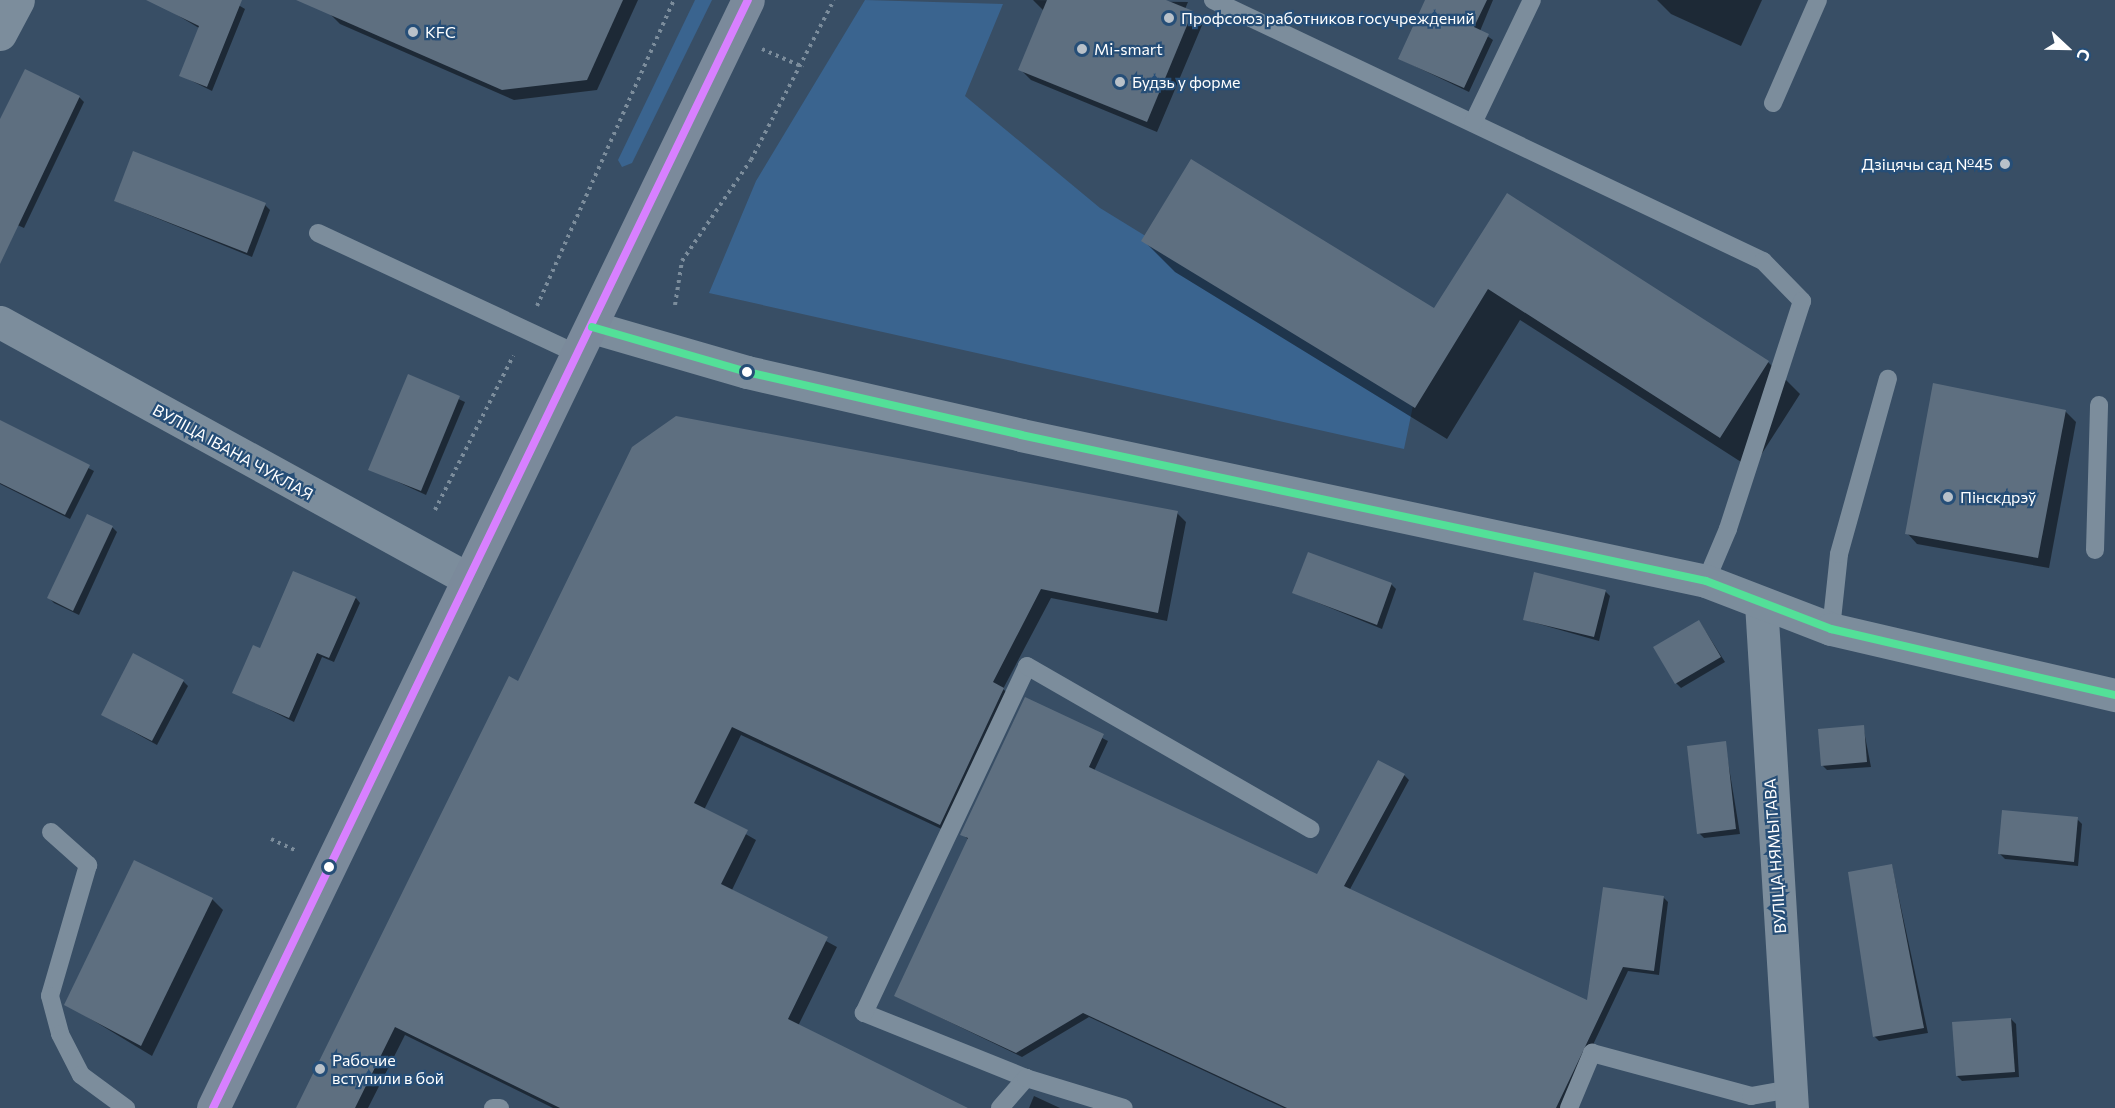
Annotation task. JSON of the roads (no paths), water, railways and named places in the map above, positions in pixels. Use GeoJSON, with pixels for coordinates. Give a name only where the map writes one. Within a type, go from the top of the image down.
{"type":"FeatureCollection","features":[{"type":"Feature","properties":{"kind":"main road"},"geometry":{"type":"LineString","coordinates":[[213,1108],[748,0]]}},
{"type":"Feature","properties":{"kind":"street"},"geometry":{"type":"LineString","coordinates":[[0,34],[18,0]]}},
{"type":"Feature","properties":{"kind":"street","name":"ВУЛІЦА ІВАНА ЧУКЛАЯ"},"geometry":{"type":"LineString","coordinates":[[0,322],[468,579]]}},
{"type":"Feature","properties":{"kind":"street"},"geometry":{"type":"LineString","coordinates":[[585,341],[747,372],[1009,433],[1706,581],[1832,629],[2115,695]]}},
{"type":"Feature","properties":{"kind":"street","name":"ВУЛІЦА НЯМЫТАВА"},"geometry":{"type":"LineString","coordinates":[[1761,603],[1791,1098]]}},
{"type":"Feature","properties":{"kind":"lane"},"geometry":{"type":"LineString","coordinates":[[1213,0],[1763,261],[1802,301],[1728,529],[1706,581]]}},
{"type":"Feature","properties":{"kind":"lane"},"geometry":{"type":"LineString","coordinates":[[1473,123],[1532,0]]}},
{"type":"Feature","properties":{"kind":"lane"},"geometry":{"type":"LineString","coordinates":[[1773,103],[1818,0]]}},
{"type":"Feature","properties":{"kind":"lane"},"geometry":{"type":"LineString","coordinates":[[318,233],[526,330],[585,341]]}},
{"type":"Feature","properties":{"kind":"lane"},"geometry":{"type":"LineString","coordinates":[[1832,629],[1839,554],[1888,379]]}},
{"type":"Feature","properties":{"kind":"lane"},"geometry":{"type":"LineString","coordinates":[[2095,550],[2099,405]]}},
{"type":"Feature","properties":{"kind":"lane"},"geometry":{"type":"LineString","coordinates":[[1124,1108],[1026,1078],[864,1013],[1027,666],[1311,829]]}},
{"type":"Feature","properties":{"kind":"lane"},"geometry":{"type":"LineString","coordinates":[[51,832],[88,864],[50,996],[60,1034],[81,1075],[126,1108]]}},
{"type":"Feature","properties":{"kind":"lane"},"geometry":{"type":"LineString","coordinates":[[1569,1108],[1592,1053],[1751,1096],[1791,1098]]}},
{"type":"Feature","properties":{"kind":"lane"},"geometry":{"type":"LineString","coordinates":[[1000,1108],[1026,1078]]}},
{"type":"Feature","properties":{"kind":"lane"},"geometry":{"type":"LineString","coordinates":[[493,1108],[500,1108]]}},
{"type":"Feature","properties":{"kind":"place","name":"Профсоюз работников госучреждений"},"geometry":{"type":"Point","coordinates":[1169,18]}},
{"type":"Feature","properties":{"kind":"place","name":"KFC"},"geometry":{"type":"Point","coordinates":[413,32]}},
{"type":"Feature","properties":{"kind":"place","name":"Mi-smart"},"geometry":{"type":"Point","coordinates":[1082,49]}},
{"type":"Feature","properties":{"kind":"place","name":"Будзь у форме"},"geometry":{"type":"Point","coordinates":[1120,82]}},
{"type":"Feature","properties":{"kind":"place","name":"Дзіцячы сад №45"},"geometry":{"type":"Point","coordinates":[2005,164]}},
{"type":"Feature","properties":{"kind":"place","name":"Пінскдрэў"},"geometry":{"type":"Point","coordinates":[1948,497]}},
{"type":"Feature","properties":{"kind":"place","name":"Рабочие вступили в бой"},"geometry":{"type":"Point","coordinates":[320,1069]}}]}
